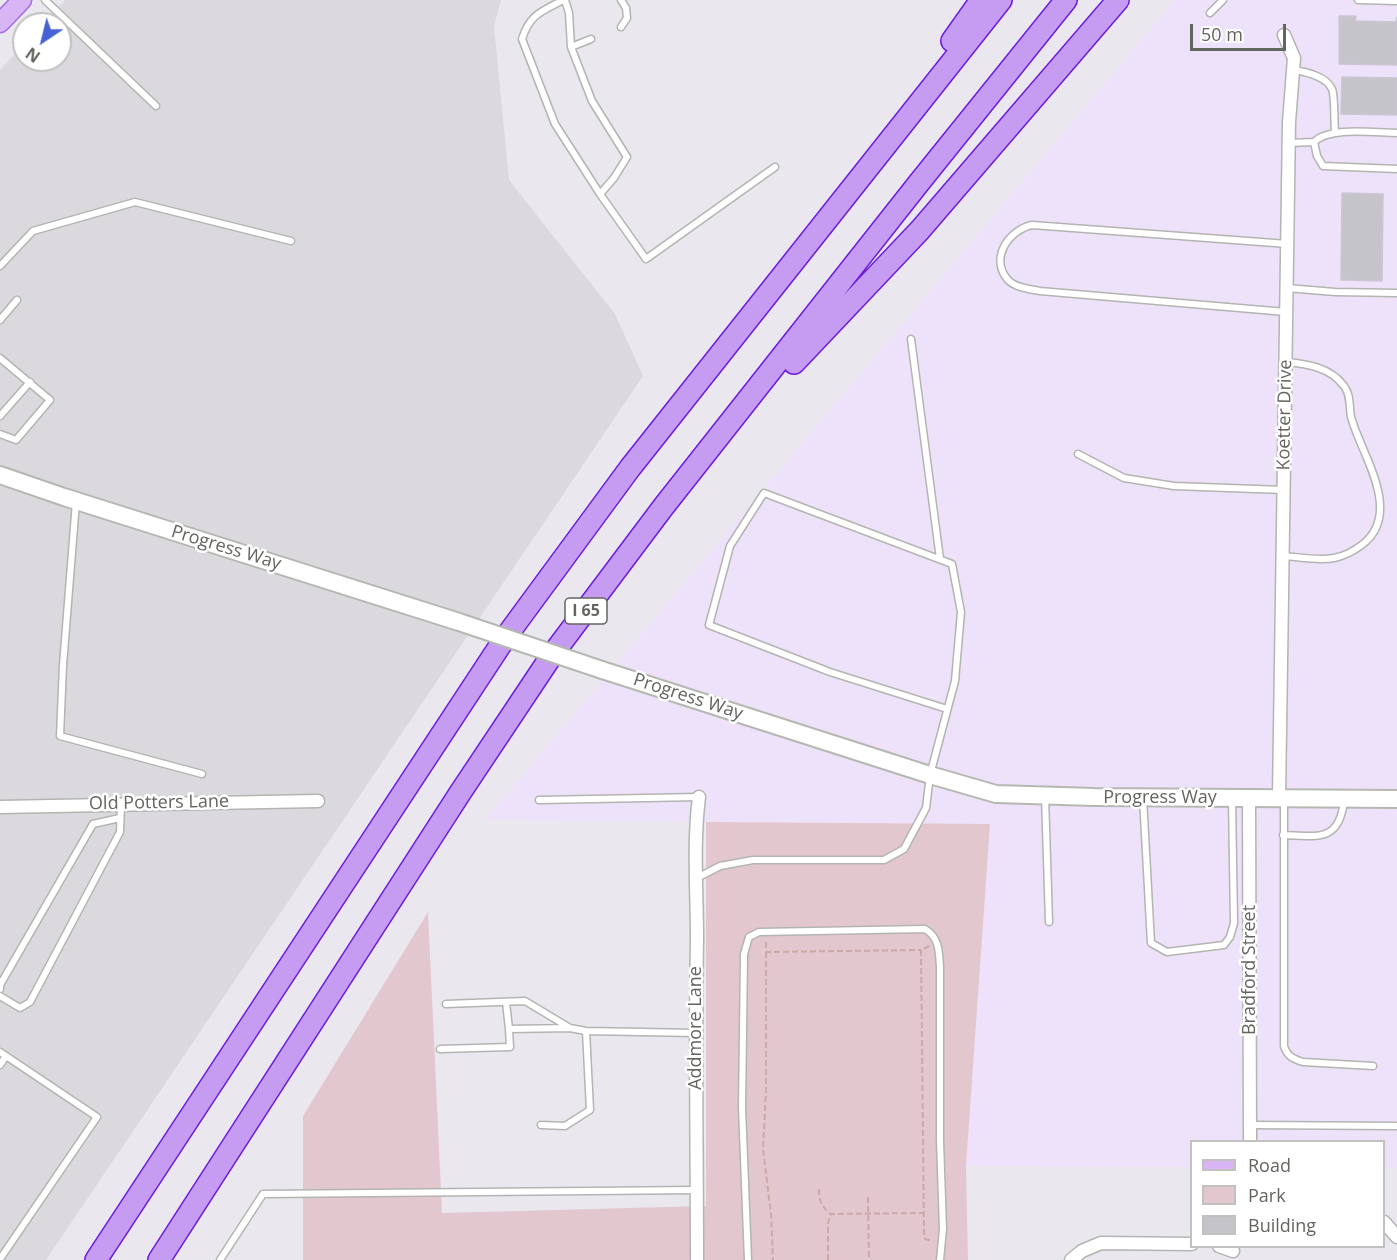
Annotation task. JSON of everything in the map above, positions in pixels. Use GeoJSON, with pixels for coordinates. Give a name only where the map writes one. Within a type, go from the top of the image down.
{"type":"FeatureCollection","features":[{"type":"Feature","properties":{"kind":"highway"},"geometry":{"type":"LineString","coordinates":[[837,205],[981,0]]}},
{"type":"Feature","properties":{"kind":"highway","name":"I 65"},"geometry":{"type":"LineString","coordinates":[[96,1260],[487,663],[630,468],[1001,0]]}},
{"type":"Feature","properties":{"kind":"highway","name":"I 65"},"geometry":{"type":"LineString","coordinates":[[159,1260],[532,683],[697,465],[1066,0]]}},
{"type":"Feature","properties":{"kind":"highway"},"geometry":{"type":"LineString","coordinates":[[697,465],[920,230],[1118,0]]}},
{"type":"Feature","properties":{"kind":"main road"},"geometry":{"type":"LineString","coordinates":[[0,23],[22,0]]}},
{"type":"Feature","properties":{"kind":"street","name":"Koetter Drive"},"geometry":{"type":"LineString","coordinates":[[1282,797],[1289,143],[1294,70],[1294,58],[1284,35]]}},
{"type":"Feature","properties":{"kind":"street","name":"Progress Way"},"geometry":{"type":"LineString","coordinates":[[0,475],[602,670],[996,794],[1143,798],[1397,799]]}},
{"type":"Feature","properties":{"kind":"street","name":"Addmore Lane"},"geometry":{"type":"LineString","coordinates":[[697,1260],[695,831],[699,797]]}},
{"type":"Feature","properties":{"kind":"street","name":"Bradford Street"},"geometry":{"type":"LineString","coordinates":[[1249,798],[1250,1140]]}},
{"type":"Feature","properties":{"kind":"street","name":"Old Potters Lane"},"geometry":{"type":"LineString","coordinates":[[0,807],[318,801]]}},
{"type":"Feature","properties":{"kind":"street"},"geometry":{"type":"LineString","coordinates":[[1385,1224],[1397,1237]]}},
{"type":"Feature","properties":{"kind":"street"},"geometry":{"type":"LineString","coordinates":[[1071,1260],[1082,1251],[1101,1243],[1190,1244]]}},
{"type":"Feature","properties":{"kind":"lane"},"geometry":{"type":"LineString","coordinates":[[45,0],[156,106]]}},
{"type":"Feature","properties":{"kind":"lane"},"geometry":{"type":"LineString","coordinates":[[600,194],[614,178],[627,157],[592,101],[571,47],[569,13],[564,0],[535,16],[527,25],[522,39],[555,124],[600,194],[646,259],[775,167]]}},
{"type":"Feature","properties":{"kind":"lane"},"geometry":{"type":"LineString","coordinates":[[621,0],[626,8],[627,18],[621,27]]}},
{"type":"Feature","properties":{"kind":"lane"},"geometry":{"type":"LineString","coordinates":[[1210,13],[1223,0]]}},
{"type":"Feature","properties":{"kind":"lane"},"geometry":{"type":"LineString","coordinates":[[1358,0],[1397,1]]}},
{"type":"Feature","properties":{"kind":"lane"},"geometry":{"type":"LineString","coordinates":[[571,47],[591,39]]}},
{"type":"Feature","properties":{"kind":"lane"},"geometry":{"type":"LineString","coordinates":[[1294,70],[1309,72],[1327,83],[1333,90],[1335,133]]}},
{"type":"Feature","properties":{"kind":"lane"},"geometry":{"type":"LineString","coordinates":[[1289,143],[1314,142],[1319,137],[1335,133],[1397,134]]}},
{"type":"Feature","properties":{"kind":"lane"},"geometry":{"type":"LineString","coordinates":[[1314,142],[1317,156],[1323,166],[1397,169]]}},
{"type":"Feature","properties":{"kind":"lane"},"geometry":{"type":"LineString","coordinates":[[0,266],[33,231],[135,202],[291,241]]}},
{"type":"Feature","properties":{"kind":"lane"},"geometry":{"type":"LineString","coordinates":[[1287,312],[1040,291],[1019,286],[1009,280],[1002,269],[1001,260],[1008,238],[1016,231],[1032,225],[1288,244]]}},
{"type":"Feature","properties":{"kind":"lane"},"geometry":{"type":"LineString","coordinates":[[1287,288],[1335,292],[1397,293]]}},
{"type":"Feature","properties":{"kind":"lane"},"geometry":{"type":"LineString","coordinates":[[0,320],[17,300]]}},
{"type":"Feature","properties":{"kind":"lane"},"geometry":{"type":"LineString","coordinates":[[910,339],[940,559]]}},
{"type":"Feature","properties":{"kind":"lane"},"geometry":{"type":"LineString","coordinates":[[0,358],[50,400],[16,440],[0,434]]}},
{"type":"Feature","properties":{"kind":"lane"},"geometry":{"type":"LineString","coordinates":[[1283,556],[1332,558],[1349,553],[1365,542],[1377,529],[1382,509],[1370,462],[1355,430],[1350,401],[1344,386],[1329,372],[1311,364],[1286,362]]}},
{"type":"Feature","properties":{"kind":"lane"},"geometry":{"type":"LineString","coordinates":[[0,416],[30,382]]}},
{"type":"Feature","properties":{"kind":"lane"},"geometry":{"type":"LineString","coordinates":[[1078,454],[1124,478],[1174,486],[1284,490]]}},
{"type":"Feature","properties":{"kind":"lane"},"geometry":{"type":"LineString","coordinates":[[697,878],[720,866],[753,860],[884,860],[904,849],[926,808],[930,774],[955,681],[961,612],[952,564],[764,493],[730,546],[709,625],[830,672],[947,709]]}},
{"type":"Feature","properties":{"kind":"lane"},"geometry":{"type":"LineString","coordinates":[[76,501],[63,665],[60,736],[202,774]]}},
{"type":"Feature","properties":{"kind":"lane"},"geometry":{"type":"LineString","coordinates":[[1045,795],[1049,922]]}},
{"type":"Feature","properties":{"kind":"lane"},"geometry":{"type":"LineString","coordinates":[[539,800],[699,797]]}},
{"type":"Feature","properties":{"kind":"lane"},"geometry":{"type":"LineString","coordinates":[[1282,797],[1284,1046],[1293,1059],[1303,1062],[1373,1066]]}},
{"type":"Feature","properties":{"kind":"lane"},"geometry":{"type":"LineString","coordinates":[[1143,798],[1151,943],[1167,952],[1224,945],[1230,937],[1234,923],[1232,798]]}},
{"type":"Feature","properties":{"kind":"lane"},"geometry":{"type":"LineString","coordinates":[[1283,835],[1320,836],[1329,833],[1337,827],[1342,817],[1344,798]]}},
{"type":"Feature","properties":{"kind":"lane"},"geometry":{"type":"LineString","coordinates":[[0,996],[20,1008],[30,1002],[120,832],[121,804]]}},
{"type":"Feature","properties":{"kind":"lane"},"geometry":{"type":"LineString","coordinates":[[0,989],[0,985],[93,824],[120,818]]}},
{"type":"Feature","properties":{"kind":"lane"},"geometry":{"type":"LineString","coordinates":[[748,1260],[742,1107],[744,954],[749,937],[759,932],[925,929],[933,933],[936,940],[940,968],[940,1141],[943,1228],[940,1260]]}},
{"type":"Feature","properties":{"kind":"lane"},"geometry":{"type":"LineString","coordinates":[[446,1004],[525,1001],[570,1028]]}},
{"type":"Feature","properties":{"kind":"lane"},"geometry":{"type":"LineString","coordinates":[[440,1049],[510,1047],[506,1002]]}},
{"type":"Feature","properties":{"kind":"lane"},"geometry":{"type":"LineString","coordinates":[[509,1029],[570,1028],[586,1031],[696,1033]]}},
{"type":"Feature","properties":{"kind":"lane"},"geometry":{"type":"LineString","coordinates":[[541,1125],[565,1126],[590,1110],[586,1031]]}},
{"type":"Feature","properties":{"kind":"lane"},"geometry":{"type":"LineString","coordinates":[[0,1065],[3,1054],[97,1116],[0,1259]]}},
{"type":"Feature","properties":{"kind":"lane"},"geometry":{"type":"LineString","coordinates":[[1250,1125],[1397,1126]]}},
{"type":"Feature","properties":{"kind":"lane"},"geometry":{"type":"LineString","coordinates":[[220,1260],[263,1194],[697,1190]]}},
{"type":"Feature","properties":{"kind":"path"},"geometry":{"type":"LineString","coordinates":[[766,932],[766,1092],[763,1149],[771,1214],[773,1260]]}},
{"type":"Feature","properties":{"kind":"path"},"geometry":{"type":"LineString","coordinates":[[766,952],[921,950],[936,940]]}},
{"type":"Feature","properties":{"kind":"path"},"geometry":{"type":"LineString","coordinates":[[921,950],[925,1239],[935,1242]]}},
{"type":"Feature","properties":{"kind":"path"},"geometry":{"type":"LineString","coordinates":[[819,1189],[819,1200],[825,1210],[831,1214],[924,1213]]}},
{"type":"Feature","properties":{"kind":"path"},"geometry":{"type":"LineString","coordinates":[[868,1197],[868,1260]]}},
{"type":"Feature","properties":{"kind":"path"},"geometry":{"type":"LineString","coordinates":[[828,1260],[828,1222],[831,1214]]}},
{"type":"Feature","properties":{"kind":"shaded area"},"geometry":{"type":"Polygon","coordinates":[[[65,0],[501,0],[494,26],[509,180],[615,314],[643,376],[46,1260],[0,1260],[0,70],[12,57],[12,72],[72,72],[72,12],[54,12],[65,0]]]}},
{"type":"Feature","properties":{"kind":"shaded area"},"geometry":{"type":"Polygon","coordinates":[[[1175,0],[1397,0],[1397,1168],[1385,1168],[1385,1140],[1190,1140],[1190,1167],[966,1166],[990,824],[485,820],[1175,0]]]}},
{"type":"Feature","properties":{"kind":"green space"},"geometry":{"type":"Polygon","coordinates":[[[706,822],[990,824],[966,1166],[968,1260],[303,1260],[303,1116],[428,912],[442,1213],[706,1206],[706,822]]]}},
{"type":"Feature","properties":{"kind":"building"},"geometry":{"type":"Polygon","coordinates":[[[1339,16],[1356,16],[1355,21],[1396,22],[1397,17],[1397,65],[1339,64],[1339,16]]]}},
{"type":"Feature","properties":{"kind":"building"},"geometry":{"type":"Polygon","coordinates":[[[1342,77],[1397,78],[1397,115],[1341,114],[1342,77]]]}},
{"type":"Feature","properties":{"kind":"building"},"geometry":{"type":"Polygon","coordinates":[[[1342,193],[1383,194],[1382,281],[1341,280],[1342,193]]]}}]}
